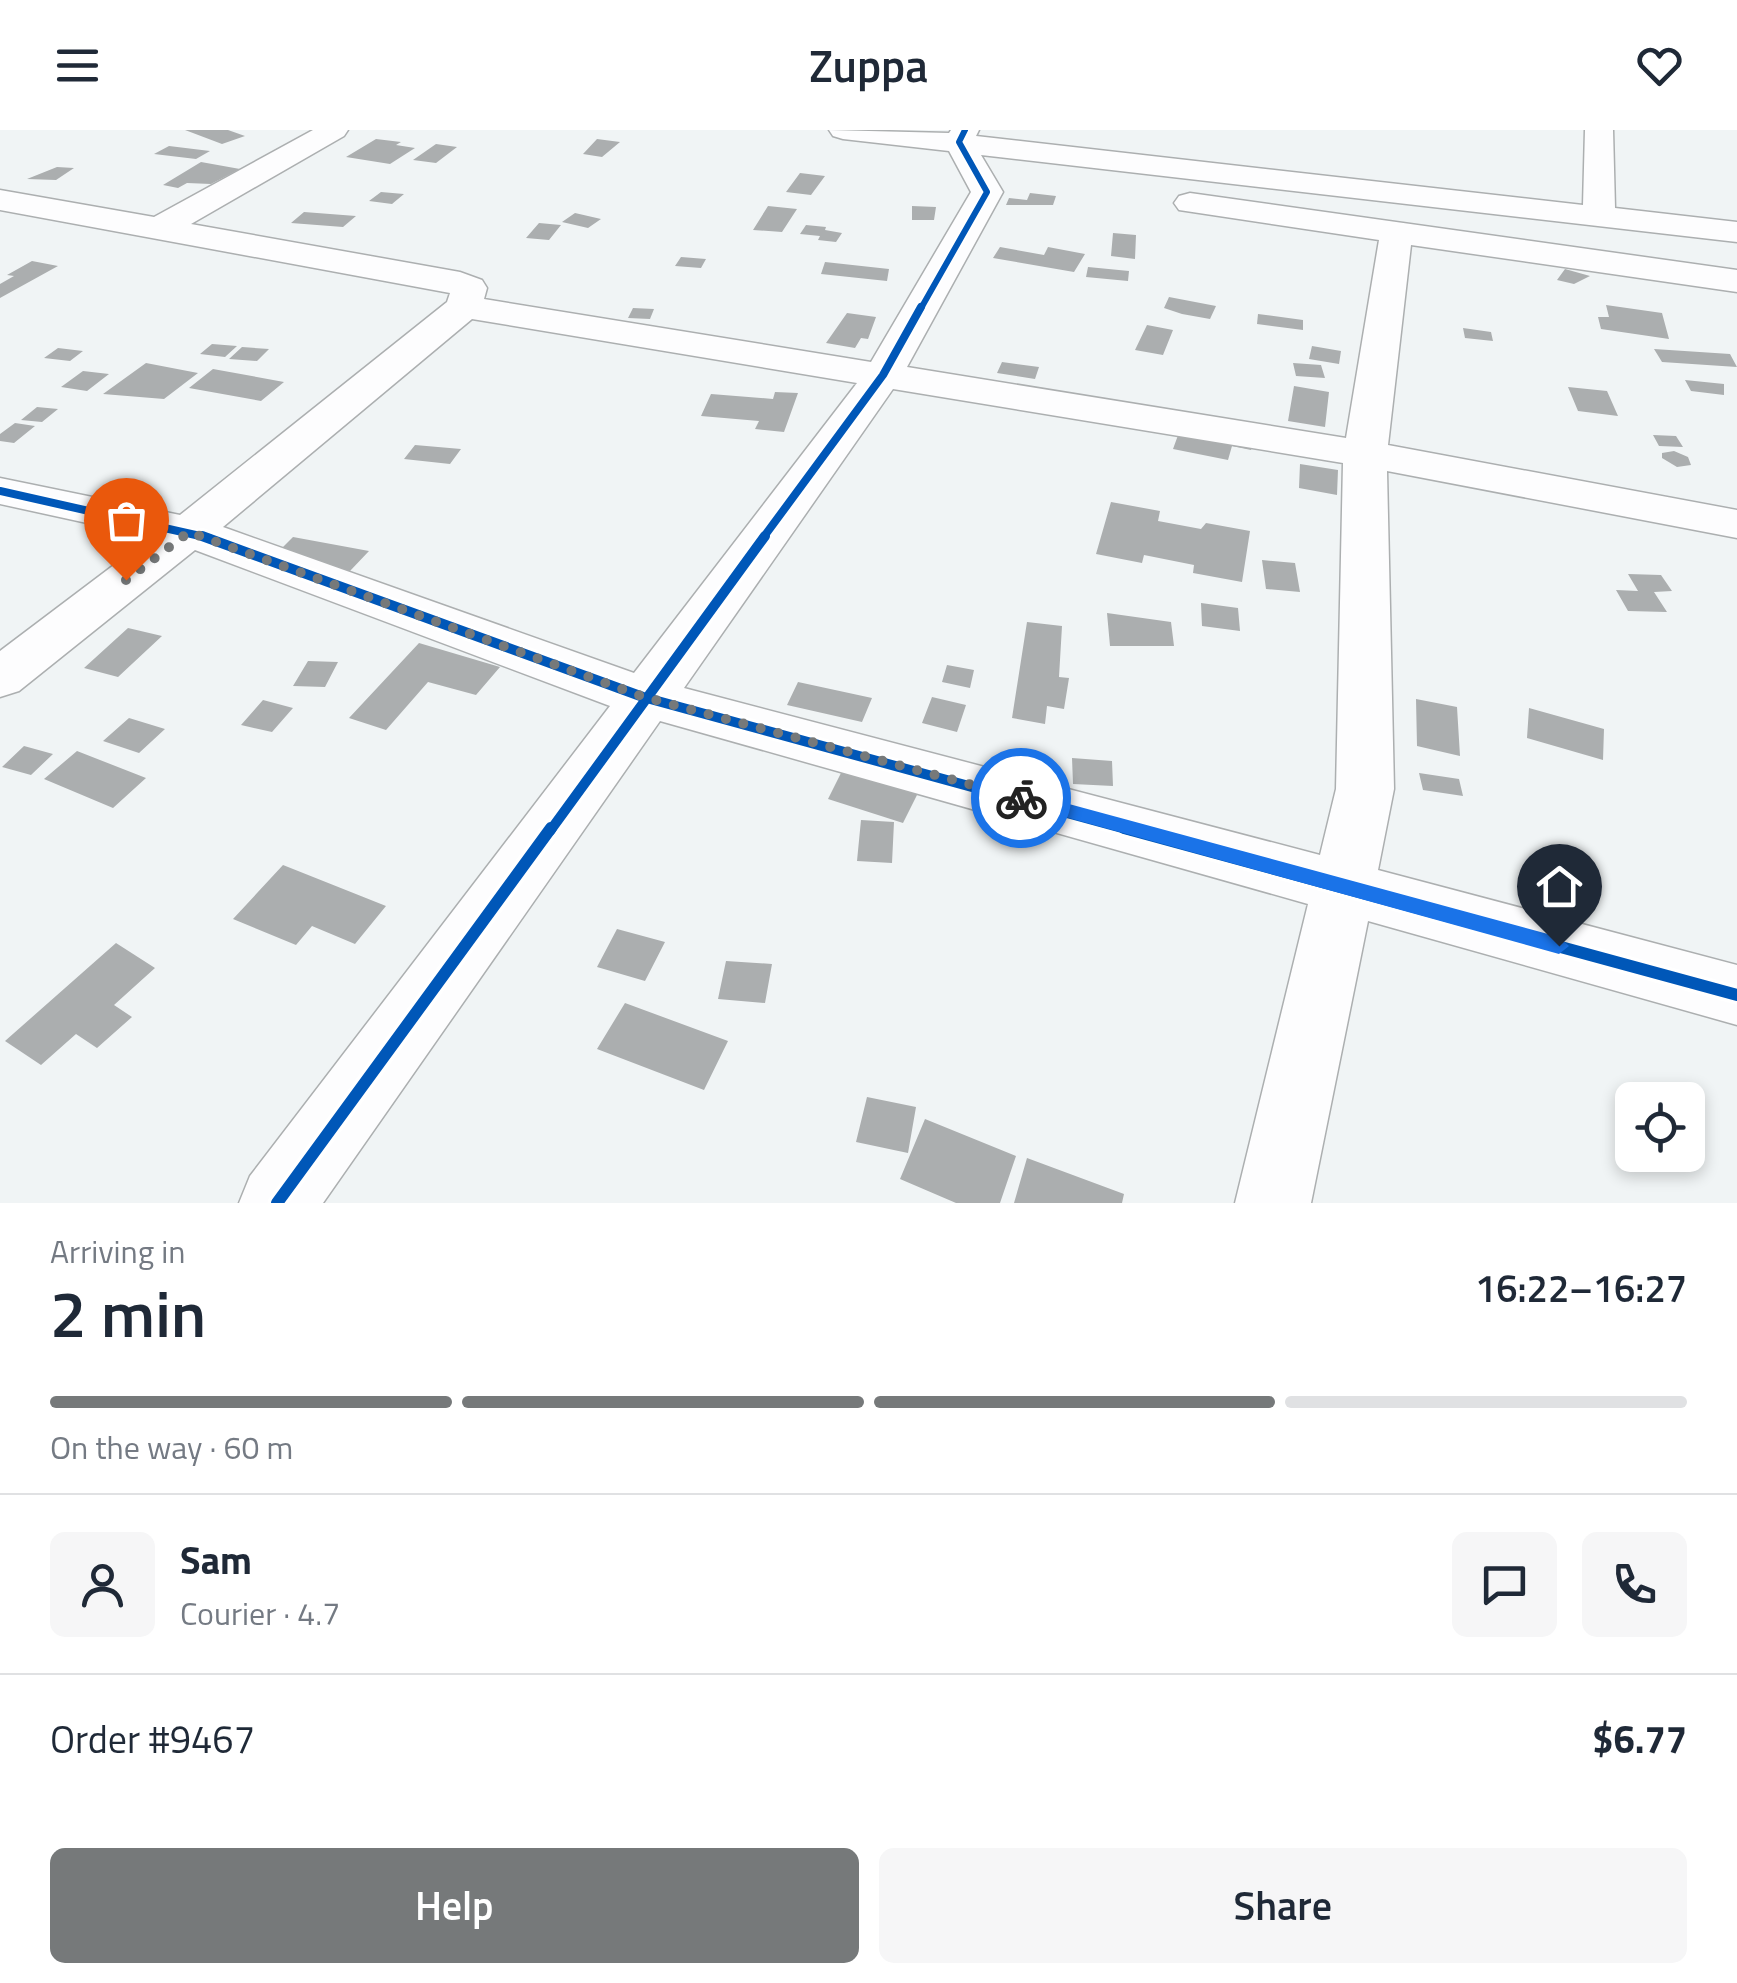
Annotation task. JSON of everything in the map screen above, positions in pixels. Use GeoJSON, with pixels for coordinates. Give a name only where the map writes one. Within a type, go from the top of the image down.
{"type":"FeatureCollection","features":[{"type":"Feature","properties":{"kind":"street"},"geometry":{"type":"LineString","coordinates":[[162,227],[334,130]]}},
{"type":"Feature","properties":{"kind":"street"},"geometry":{"type":"LineString","coordinates":[[843,130],[962,136],[1088,164],[1599,214],[1737,232]]}},
{"type":"Feature","properties":{"kind":"street"},"geometry":{"type":"LineString","coordinates":[[1599,130],[1599,214]]}},
{"type":"Feature","properties":{"kind":"street"},"geometry":{"type":"LineString","coordinates":[[962,136],[1015,185]]}},
{"type":"Feature","properties":{"kind":"street"},"geometry":{"type":"LineString","coordinates":[[277,1203],[883,374],[1015,185],[1088,164]]}},
{"type":"Feature","properties":{"kind":"street"},"geometry":{"type":"LineString","coordinates":[[1088,164],[1105,184],[1206,207],[1737,282]]}},
{"type":"Feature","properties":{"kind":"street"},"geometry":{"type":"LineString","coordinates":[[0,200],[448,279],[469,288],[464,307],[189,532],[0,678]]}},
{"type":"Feature","properties":{"kind":"street"},"geometry":{"type":"LineString","coordinates":[[1273,1203],[1365,789],[1366,454],[1396,235]]}},
{"type":"Feature","properties":{"kind":"street"},"geometry":{"type":"LineString","coordinates":[[464,307],[1366,454],[1737,524]]}},
{"type":"Feature","properties":{"kind":"street"},"geometry":{"type":"LineString","coordinates":[[0,490],[189,532],[644,697],[1737,995]]}},
{"type":"Feature","properties":{"kind":"building"},"geometry":{"type":"Polygon","coordinates":[[[185,130],[228,130],[245,136],[222,144],[185,130]]]}},
{"type":"Feature","properties":{"kind":"building"},"geometry":{"type":"Polygon","coordinates":[[[376,139],[415,148],[390,164],[346,157],[376,139]]]}},
{"type":"Feature","properties":{"kind":"building"},"geometry":{"type":"Polygon","coordinates":[[[597,139],[620,142],[602,157],[583,154],[597,139]]]}},
{"type":"Feature","properties":{"kind":"building"},"geometry":{"type":"Polygon","coordinates":[[[436,144],[457,147],[436,163],[413,160],[436,144]]]}},
{"type":"Feature","properties":{"kind":"building"},"geometry":{"type":"Polygon","coordinates":[[[169,146],[210,151],[196,159],[154,154],[169,146]]]}},
{"type":"Feature","properties":{"kind":"building"},"geometry":{"type":"Polygon","coordinates":[[[201,162],[240,169],[211,184],[187,183],[178,188],[163,185],[201,162]]]}},
{"type":"Feature","properties":{"kind":"building"},"geometry":{"type":"Polygon","coordinates":[[[57,167],[74,168],[56,180],[27,179],[57,167]]]}},
{"type":"Feature","properties":{"kind":"building"},"geometry":{"type":"Polygon","coordinates":[[[800,173],[825,176],[811,195],[786,192],[800,173]]]}},
{"type":"Feature","properties":{"kind":"building"},"geometry":{"type":"Polygon","coordinates":[[[381,192],[404,194],[392,204],[369,201],[381,192]]]}},
{"type":"Feature","properties":{"kind":"building"},"geometry":{"type":"Polygon","coordinates":[[[1030,193],[1056,196],[1053,205],[1006,205],[1009,198],[1027,200],[1030,193]]]}},
{"type":"Feature","properties":{"kind":"building"},"geometry":{"type":"Polygon","coordinates":[[[768,206],[797,209],[782,232],[753,230],[768,206]]]}},
{"type":"Feature","properties":{"kind":"building"},"geometry":{"type":"Polygon","coordinates":[[[912,206],[936,207],[934,220],[912,220],[912,206]]]}},
{"type":"Feature","properties":{"kind":"building"},"geometry":{"type":"Polygon","coordinates":[[[304,212],[356,216],[343,227],[291,223],[304,212]]]}},
{"type":"Feature","properties":{"kind":"building"},"geometry":{"type":"Polygon","coordinates":[[[575,213],[601,219],[588,228],[562,222],[575,213]]]}},
{"type":"Feature","properties":{"kind":"building"},"geometry":{"type":"Polygon","coordinates":[[[539,223],[561,225],[549,240],[526,238],[539,223]]]}},
{"type":"Feature","properties":{"kind":"building"},"geometry":{"type":"Polygon","coordinates":[[[806,225],[842,233],[836,242],[818,240],[820,236],[800,234],[806,225]]]}},
{"type":"Feature","properties":{"kind":"building"},"geometry":{"type":"Polygon","coordinates":[[[1113,233],[1136,235],[1135,259],[1111,256],[1113,233]]]}},
{"type":"Feature","properties":{"kind":"building"},"geometry":{"type":"Polygon","coordinates":[[[1000,247],[1044,255],[1048,247],[1085,254],[1074,272],[993,258],[1000,247]]]}},
{"type":"Feature","properties":{"kind":"building"},"geometry":{"type":"Polygon","coordinates":[[[681,257],[706,259],[701,268],[675,266],[681,257]]]}},
{"type":"Feature","properties":{"kind":"building"},"geometry":{"type":"Polygon","coordinates":[[[32,261],[58,266],[0,298],[0,284],[14,276],[7,275],[32,261]]]}},
{"type":"Feature","properties":{"kind":"building"},"geometry":{"type":"Polygon","coordinates":[[[825,262],[889,269],[887,281],[821,274],[825,262]]]}},
{"type":"Feature","properties":{"kind":"building"},"geometry":{"type":"Polygon","coordinates":[[[1088,267],[1129,271],[1128,281],[1086,277],[1088,267]]]}},
{"type":"Feature","properties":{"kind":"building"},"geometry":{"type":"Polygon","coordinates":[[[1565,269],[1590,276],[1574,284],[1557,280],[1565,269]]]}},
{"type":"Feature","properties":{"kind":"building"},"geometry":{"type":"Polygon","coordinates":[[[1169,297],[1216,306],[1210,319],[1182,314],[1164,308],[1169,297]]]}},
{"type":"Feature","properties":{"kind":"building"},"geometry":{"type":"Polygon","coordinates":[[[1606,305],[1662,313],[1669,339],[1601,329],[1598,317],[1609,317],[1606,305]]]}},
{"type":"Feature","properties":{"kind":"building"},"geometry":{"type":"Polygon","coordinates":[[[633,308],[654,309],[650,319],[628,318],[633,308]]]}},
{"type":"Feature","properties":{"kind":"building"},"geometry":{"type":"Polygon","coordinates":[[[847,313],[876,317],[868,339],[861,338],[855,348],[826,343],[847,313]]]}},
{"type":"Feature","properties":{"kind":"building"},"geometry":{"type":"Polygon","coordinates":[[[1258,314],[1303,320],[1303,330],[1257,324],[1258,314]]]}},
{"type":"Feature","properties":{"kind":"building"},"geometry":{"type":"Polygon","coordinates":[[[1147,325],[1173,330],[1163,355],[1135,350],[1147,325]]]}},
{"type":"Feature","properties":{"kind":"building"},"geometry":{"type":"Polygon","coordinates":[[[1463,328],[1491,332],[1493,341],[1465,338],[1463,328]]]}},
{"type":"Feature","properties":{"kind":"building"},"geometry":{"type":"Polygon","coordinates":[[[212,344],[237,346],[225,357],[200,354],[212,344]]]}},
{"type":"Feature","properties":{"kind":"building"},"geometry":{"type":"Polygon","coordinates":[[[1312,346],[1341,351],[1339,364],[1309,359],[1312,346]]]}},
{"type":"Feature","properties":{"kind":"building"},"geometry":{"type":"Polygon","coordinates":[[[242,347],[269,349],[257,361],[229,359],[242,347]]]}},
{"type":"Feature","properties":{"kind":"building"},"geometry":{"type":"Polygon","coordinates":[[[58,348],[83,351],[70,361],[44,358],[58,348]]]}},
{"type":"Feature","properties":{"kind":"building"},"geometry":{"type":"Polygon","coordinates":[[[1654,349],[1730,354],[1737,367],[1662,362],[1654,349]]]}},
{"type":"Feature","properties":{"kind":"building"},"geometry":{"type":"Polygon","coordinates":[[[1002,362],[1039,367],[1035,379],[997,373],[1002,362]]]}},
{"type":"Feature","properties":{"kind":"building"},"geometry":{"type":"Polygon","coordinates":[[[146,363],[198,373],[164,399],[103,394],[146,363]]]}},
{"type":"Feature","properties":{"kind":"building"},"geometry":{"type":"Polygon","coordinates":[[[1293,363],[1321,365],[1325,378],[1296,376],[1293,363]]]}},
{"type":"Feature","properties":{"kind":"building"},"geometry":{"type":"Polygon","coordinates":[[[213,369],[284,382],[261,401],[189,388],[213,369]]]}},
{"type":"Feature","properties":{"kind":"building"},"geometry":{"type":"Polygon","coordinates":[[[83,371],[109,374],[87,391],[61,387],[83,371]]]}},
{"type":"Feature","properties":{"kind":"building"},"geometry":{"type":"Polygon","coordinates":[[[1685,380],[1724,384],[1724,395],[1691,391],[1685,380]]]}},
{"type":"Feature","properties":{"kind":"building"},"geometry":{"type":"Polygon","coordinates":[[[1294,386],[1329,392],[1325,427],[1288,421],[1294,386]]]}},
{"type":"Feature","properties":{"kind":"building"},"geometry":{"type":"Polygon","coordinates":[[[1568,387],[1607,391],[1618,416],[1578,411],[1568,387]]]}},
{"type":"Feature","properties":{"kind":"building"},"geometry":{"type":"Polygon","coordinates":[[[775,392],[798,393],[784,432],[755,429],[759,421],[701,416],[711,394],[773,399],[775,392]]]}},
{"type":"Feature","properties":{"kind":"building"},"geometry":{"type":"Polygon","coordinates":[[[37,407],[58,409],[42,422],[21,420],[37,407]]]}},
{"type":"Feature","properties":{"kind":"building"},"geometry":{"type":"Polygon","coordinates":[[[15,423],[35,426],[14,443],[0,441],[0,434],[15,423]]]}},
{"type":"Feature","properties":{"kind":"building"},"geometry":{"type":"Polygon","coordinates":[[[1181,427],[1254,441],[1251,450],[1232,446],[1228,460],[1173,449],[1181,427]]]}},
{"type":"Feature","properties":{"kind":"building"},"geometry":{"type":"Polygon","coordinates":[[[1653,435],[1676,436],[1683,447],[1659,446],[1653,435]]]}},
{"type":"Feature","properties":{"kind":"building"},"geometry":{"type":"Polygon","coordinates":[[[415,445],[461,449],[450,464],[404,459],[415,445]]]}},
{"type":"Feature","properties":{"kind":"building"},"geometry":{"type":"Polygon","coordinates":[[[1674,451],[1688,457],[1691,465],[1677,467],[1662,458],[1662,453],[1674,451]]]}},
{"type":"Feature","properties":{"kind":"building"},"geometry":{"type":"Polygon","coordinates":[[[1300,464],[1338,470],[1337,495],[1299,488],[1300,464]]]}},
{"type":"Feature","properties":{"kind":"building"},"geometry":{"type":"Polygon","coordinates":[[[1111,502],[1160,511],[1158,521],[1201,529],[1206,523],[1250,531],[1242,582],[1193,573],[1194,565],[1144,555],[1142,563],[1096,554],[1111,502]]]}},
{"type":"Feature","properties":{"kind":"building"},"geometry":{"type":"Polygon","coordinates":[[[293,537],[369,551],[350,571],[274,556],[293,537]]]}},
{"type":"Feature","properties":{"kind":"building"},"geometry":{"type":"Polygon","coordinates":[[[1262,560],[1295,563],[1300,592],[1266,589],[1262,560]]]}},
{"type":"Feature","properties":{"kind":"building"},"geometry":{"type":"Polygon","coordinates":[[[1628,574],[1661,575],[1672,591],[1654,592],[1667,612],[1628,611],[1616,590],[1638,591],[1628,574]]]}},
{"type":"Feature","properties":{"kind":"building"},"geometry":{"type":"Polygon","coordinates":[[[1201,603],[1238,608],[1240,631],[1202,626],[1201,603]]]}},
{"type":"Feature","properties":{"kind":"building"},"geometry":{"type":"Polygon","coordinates":[[[1107,613],[1171,622],[1174,646],[1110,646],[1107,613]]]}},
{"type":"Feature","properties":{"kind":"building"},"geometry":{"type":"Polygon","coordinates":[[[1027,622],[1062,626],[1059,677],[1069,678],[1064,709],[1047,706],[1045,724],[1012,718],[1027,622]]]}},
{"type":"Feature","properties":{"kind":"building"},"geometry":{"type":"Polygon","coordinates":[[[128,628],[162,636],[118,677],[84,668],[128,628]]]}},
{"type":"Feature","properties":{"kind":"building"},"geometry":{"type":"Polygon","coordinates":[[[419,643],[500,667],[476,695],[428,682],[386,730],[349,718],[419,643]]]}},
{"type":"Feature","properties":{"kind":"building"},"geometry":{"type":"Polygon","coordinates":[[[308,661],[338,662],[325,687],[293,686],[308,661]]]}},
{"type":"Feature","properties":{"kind":"building"},"geometry":{"type":"Polygon","coordinates":[[[947,665],[974,670],[970,688],[942,682],[947,665]]]}},
{"type":"Feature","properties":{"kind":"building"},"geometry":{"type":"Polygon","coordinates":[[[798,682],[872,698],[862,722],[787,705],[798,682]]]}},
{"type":"Feature","properties":{"kind":"building"},"geometry":{"type":"Polygon","coordinates":[[[932,697],[966,705],[957,732],[922,723],[932,697]]]}},
{"type":"Feature","properties":{"kind":"building"},"geometry":{"type":"Polygon","coordinates":[[[1416,699],[1457,707],[1460,756],[1417,746],[1416,699]]]}},
{"type":"Feature","properties":{"kind":"building"},"geometry":{"type":"Polygon","coordinates":[[[263,700],[293,708],[272,732],[241,725],[263,700]]]}},
{"type":"Feature","properties":{"kind":"building"},"geometry":{"type":"Polygon","coordinates":[[[1529,708],[1604,729],[1603,760],[1527,738],[1529,708]]]}},
{"type":"Feature","properties":{"kind":"building"},"geometry":{"type":"Polygon","coordinates":[[[129,718],[165,729],[139,753],[103,741],[129,718]]]}},
{"type":"Feature","properties":{"kind":"building"},"geometry":{"type":"Polygon","coordinates":[[[24,746],[53,754],[31,775],[2,767],[24,746]]]}},
{"type":"Feature","properties":{"kind":"building"},"geometry":{"type":"Polygon","coordinates":[[[77,751],[146,778],[113,808],[44,779],[77,751]]]}},
{"type":"Feature","properties":{"kind":"building"},"geometry":{"type":"Polygon","coordinates":[[[1072,758],[1112,761],[1113,786],[1073,784],[1072,758]]]}},
{"type":"Feature","properties":{"kind":"building"},"geometry":{"type":"Polygon","coordinates":[[[845,765],[920,789],[903,823],[828,799],[845,765]]]}},
{"type":"Feature","properties":{"kind":"building"},"geometry":{"type":"Polygon","coordinates":[[[1419,773],[1459,779],[1463,796],[1423,790],[1419,773]]]}},
{"type":"Feature","properties":{"kind":"building"},"geometry":{"type":"Polygon","coordinates":[[[861,820],[894,822],[892,863],[857,861],[861,820]]]}},
{"type":"Feature","properties":{"kind":"building"},"geometry":{"type":"Polygon","coordinates":[[[283,865],[386,906],[355,944],[312,926],[296,945],[233,919],[283,865]]]}},
{"type":"Feature","properties":{"kind":"building"},"geometry":{"type":"Polygon","coordinates":[[[617,929],[665,942],[645,981],[597,967],[617,929]]]}},
{"type":"Feature","properties":{"kind":"building"},"geometry":{"type":"Polygon","coordinates":[[[116,943],[155,968],[114,1005],[132,1017],[97,1048],[76,1034],[41,1065],[5,1041],[116,943]]]}},
{"type":"Feature","properties":{"kind":"building"},"geometry":{"type":"Polygon","coordinates":[[[726,961],[772,964],[765,1003],[718,999],[726,961]]]}},
{"type":"Feature","properties":{"kind":"building"},"geometry":{"type":"Polygon","coordinates":[[[625,1003],[728,1041],[704,1090],[597,1049],[625,1003]]]}},
{"type":"Feature","properties":{"kind":"building"},"geometry":{"type":"Polygon","coordinates":[[[867,1097],[916,1107],[908,1153],[856,1142],[867,1097]]]}},
{"type":"Feature","properties":{"kind":"building"},"geometry":{"type":"Polygon","coordinates":[[[925,1119],[1016,1156],[1000,1203],[956,1203],[900,1179],[925,1119]]]}},
{"type":"Feature","properties":{"kind":"building"},"geometry":{"type":"Polygon","coordinates":[[[1027,1158],[1124,1194],[1122,1203],[1014,1203],[1027,1158]]]}},
{"type":"Feature","properties":{"kind":"cycle path"},"geometry":{"type":"LineString","coordinates":[[277,1203],[883,375],[987,192],[959,142],[965,130]]}},
{"type":"Feature","properties":{"kind":"cycle path"},"geometry":{"type":"LineString","coordinates":[[0,491],[189,531],[643,697],[1737,995]]}},
{"type":"Feature","properties":{"kind":"way so far"},"geometry":{"type":"LineString","coordinates":[[126,580],[189,532],[644,697],[1021,798]]}},
{"type":"Feature","properties":{"kind":"route"},"geometry":{"type":"LineString","coordinates":[[1021,798],[1559,946]]}}]}
